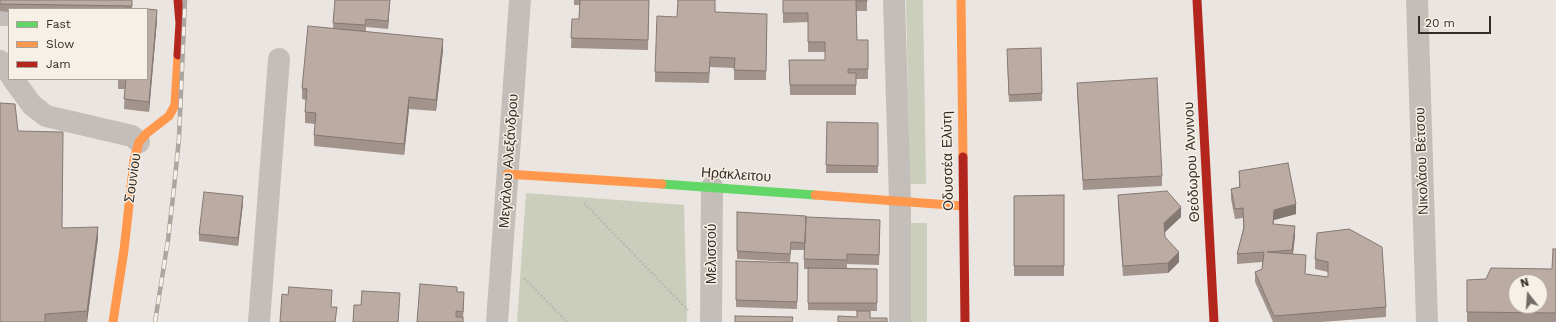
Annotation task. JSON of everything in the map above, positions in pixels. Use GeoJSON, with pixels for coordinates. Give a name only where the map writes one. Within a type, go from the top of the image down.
{"type":"FeatureCollection","features":[{"type":"Feature","properties":{"kind":"street","name":"Σουνίου"},"geometry":{"type":"LineString","coordinates":[[113,322],[124,250],[134,160],[140,142],[147,133],[169,116],[175,105],[180,23],[178,0]]}},
{"type":"Feature","properties":{"kind":"street","name":"Μεγάλου Αλεξάνδρου"},"geometry":{"type":"LineString","coordinates":[[497,322],[520,0]]}},
{"type":"Feature","properties":{"kind":"street"},"geometry":{"type":"LineString","coordinates":[[894,0],[900,201],[900,322]]}},
{"type":"Feature","properties":{"kind":"street","name":"Οδυσσέα Ελύτη"},"geometry":{"type":"LineString","coordinates":[[961,0],[965,322]]}},
{"type":"Feature","properties":{"kind":"street","name":"Θεόδωρου Άννινου"},"geometry":{"type":"LineString","coordinates":[[1197,0],[1214,322]]}},
{"type":"Feature","properties":{"kind":"street","name":"Νικολάου Βέτσου"},"geometry":{"type":"LineString","coordinates":[[1417,0],[1427,322]]}},
{"type":"Feature","properties":{"kind":"street"},"geometry":{"type":"LineString","coordinates":[[259,322],[279,59]]}},
{"type":"Feature","properties":{"kind":"street"},"geometry":{"type":"LineString","coordinates":[[0,61],[8,72]]}},
{"type":"Feature","properties":{"kind":"street"},"geometry":{"type":"LineString","coordinates":[[14,80],[32,105],[46,116],[132,136],[140,142]]}},
{"type":"Feature","properties":{"kind":"street","name":"Ηράκλειτου"},"geometry":{"type":"LineString","coordinates":[[507,174],[712,187],[963,206]]}},
{"type":"Feature","properties":{"kind":"street","name":"Μελισσού"},"geometry":{"type":"LineString","coordinates":[[711,322],[712,187]]}},
{"type":"Feature","properties":{"kind":"path"},"geometry":{"type":"LineString","coordinates":[[558,177],[689,311]]}},
{"type":"Feature","properties":{"kind":"path"},"geometry":{"type":"LineString","coordinates":[[502,254],[567,322]]}},
{"type":"Feature","properties":{"kind":"green space"},"geometry":{"type":"Polygon","coordinates":[[[906,0],[923,0],[926,184],[910,184],[906,0]]]}},
{"type":"Feature","properties":{"kind":"green space"},"geometry":{"type":"Polygon","coordinates":[[[526,193],[684,205],[687,322],[517,322],[526,193]]]}},
{"type":"Feature","properties":{"kind":"green space"},"geometry":{"type":"Polygon","coordinates":[[[911,223],[927,223],[927,322],[911,322],[911,223]]]}},
{"type":"Feature","properties":{"kind":"building"},"geometry":{"type":"Polygon","coordinates":[[[0,0],[132,0],[132,6],[0,4],[0,0]]]}},
{"type":"Feature","properties":{"kind":"building"},"geometry":{"type":"Polygon","coordinates":[[[335,0],[390,0],[388,21],[366,19],[365,25],[333,23],[335,0]]]}},
{"type":"Feature","properties":{"kind":"building"},"geometry":{"type":"Polygon","coordinates":[[[580,0],[649,0],[648,40],[571,38],[572,19],[579,19],[580,0]]]}},
{"type":"Feature","properties":{"kind":"building"},"geometry":{"type":"Polygon","coordinates":[[[678,0],[715,0],[715,12],[767,14],[766,71],[734,70],[735,58],[710,57],[709,73],[655,72],[657,16],[677,17],[678,0]]]}},
{"type":"Feature","properties":{"kind":"building"},"geometry":{"type":"Polygon","coordinates":[[[783,0],[867,0],[856,1],[857,40],[868,40],[868,69],[848,69],[848,73],[856,73],[856,85],[790,85],[789,60],[825,60],[825,42],[808,42],[808,13],[783,13],[783,0]]]}},
{"type":"Feature","properties":{"kind":"building"},"geometry":{"type":"Polygon","coordinates":[[[148,9],[157,10],[149,102],[124,99],[126,80],[148,80],[148,9]]]}},
{"type":"Feature","properties":{"kind":"building"},"geometry":{"type":"Polygon","coordinates":[[[308,26],[443,39],[436,100],[409,97],[404,144],[314,135],[316,113],[305,112],[307,89],[302,88],[308,26]]]}},
{"type":"Feature","properties":{"kind":"building"},"geometry":{"type":"Polygon","coordinates":[[[1041,48],[1042,93],[1009,95],[1007,49],[1041,48]]]}},
{"type":"Feature","properties":{"kind":"building"},"geometry":{"type":"Polygon","coordinates":[[[1157,78],[1162,176],[1083,180],[1077,83],[1157,78]]]}},
{"type":"Feature","properties":{"kind":"building"},"geometry":{"type":"Polygon","coordinates":[[[0,103],[15,104],[18,131],[63,132],[62,228],[98,227],[87,311],[45,314],[45,322],[0,322],[0,103]]]}},
{"type":"Feature","properties":{"kind":"building"},"geometry":{"type":"Polygon","coordinates":[[[827,122],[878,123],[878,166],[826,165],[827,122]]]}},
{"type":"Feature","properties":{"kind":"building"},"geometry":{"type":"Polygon","coordinates":[[[1288,163],[1296,204],[1274,210],[1273,224],[1295,226],[1292,250],[1267,252],[1306,255],[1305,274],[1328,277],[1328,262],[1315,259],[1317,233],[1349,229],[1382,247],[1386,307],[1274,316],[1255,272],[1262,269],[1264,252],[1237,254],[1244,228],[1243,208],[1235,209],[1231,189],[1240,187],[1239,171],[1288,163]]]}},
{"type":"Feature","properties":{"kind":"building"},"geometry":{"type":"Polygon","coordinates":[[[1167,191],[1181,207],[1164,223],[1165,237],[1179,252],[1168,263],[1123,266],[1118,195],[1167,191]]]}},
{"type":"Feature","properties":{"kind":"building"},"geometry":{"type":"Polygon","coordinates":[[[204,192],[243,196],[238,238],[199,234],[204,192]]]}},
{"type":"Feature","properties":{"kind":"building"},"geometry":{"type":"Polygon","coordinates":[[[1064,195],[1064,266],[1014,266],[1014,196],[1064,195]]]}},
{"type":"Feature","properties":{"kind":"building"},"geometry":{"type":"Polygon","coordinates":[[[737,212],[806,216],[805,243],[791,242],[790,254],[737,251],[737,212]]]}},
{"type":"Feature","properties":{"kind":"building"},"geometry":{"type":"Polygon","coordinates":[[[806,217],[880,220],[879,255],[847,254],[847,260],[804,259],[806,217]]]}},
{"type":"Feature","properties":{"kind":"building"},"geometry":{"type":"Polygon","coordinates":[[[1553,249],[1556,249],[1556,313],[1548,313],[1548,274],[1508,274],[1508,312],[1467,312],[1467,280],[1486,279],[1491,268],[1552,269],[1553,249]]]}},
{"type":"Feature","properties":{"kind":"building"},"geometry":{"type":"Polygon","coordinates":[[[736,261],[798,263],[797,302],[736,300],[736,261]]]}},
{"type":"Feature","properties":{"kind":"building"},"geometry":{"type":"Polygon","coordinates":[[[808,268],[877,269],[877,303],[808,303],[808,268]]]}},
{"type":"Feature","properties":{"kind":"building"},"geometry":{"type":"Polygon","coordinates":[[[420,284],[457,287],[457,292],[464,292],[463,312],[456,311],[456,317],[463,317],[463,322],[417,322],[420,284]]]}},
{"type":"Feature","properties":{"kind":"building"},"geometry":{"type":"Polygon","coordinates":[[[289,287],[332,290],[331,307],[337,307],[335,322],[280,322],[282,294],[288,295],[289,287]]]}},
{"type":"Feature","properties":{"kind":"building"},"geometry":{"type":"Polygon","coordinates":[[[362,291],[400,293],[398,322],[353,322],[354,305],[361,305],[362,291]]]}},
{"type":"Feature","properties":{"kind":"building"},"geometry":{"type":"Polygon","coordinates":[[[857,311],[870,311],[870,318],[887,318],[887,322],[838,322],[838,316],[857,317],[857,311]]]}},
{"type":"Feature","properties":{"kind":"building"},"geometry":{"type":"Polygon","coordinates":[[[735,316],[793,317],[792,322],[735,322],[735,316]]]}},
{"type":"Feature","properties":{"kind":"railway"},"geometry":{"type":"LineString","coordinates":[[155,322],[168,240],[179,138],[185,0]]}},
{"type":"Feature","properties":{"kind":"traffic: fast"},"geometry":{"type":"LineString","coordinates":[[662,184],[815,195]]}},
{"type":"Feature","properties":{"kind":"traffic: slow"},"geometry":{"type":"LineString","coordinates":[[961,0],[963,157]]}},
{"type":"Feature","properties":{"kind":"traffic: slow"},"geometry":{"type":"LineString","coordinates":[[113,322],[124,250],[134,160],[139,142],[147,133],[169,116],[175,105],[178,55]]}},
{"type":"Feature","properties":{"kind":"traffic: slow"},"geometry":{"type":"LineString","coordinates":[[507,174],[662,184]]}},
{"type":"Feature","properties":{"kind":"traffic: slow"},"geometry":{"type":"LineString","coordinates":[[815,195],[963,206]]}},
{"type":"Feature","properties":{"kind":"traffic: jam"},"geometry":{"type":"LineString","coordinates":[[178,0],[180,23],[178,55]]}},
{"type":"Feature","properties":{"kind":"traffic: jam"},"geometry":{"type":"LineString","coordinates":[[1197,0],[1214,322]]}},
{"type":"Feature","properties":{"kind":"traffic: jam"},"geometry":{"type":"LineString","coordinates":[[963,157],[965,322]]}}]}
